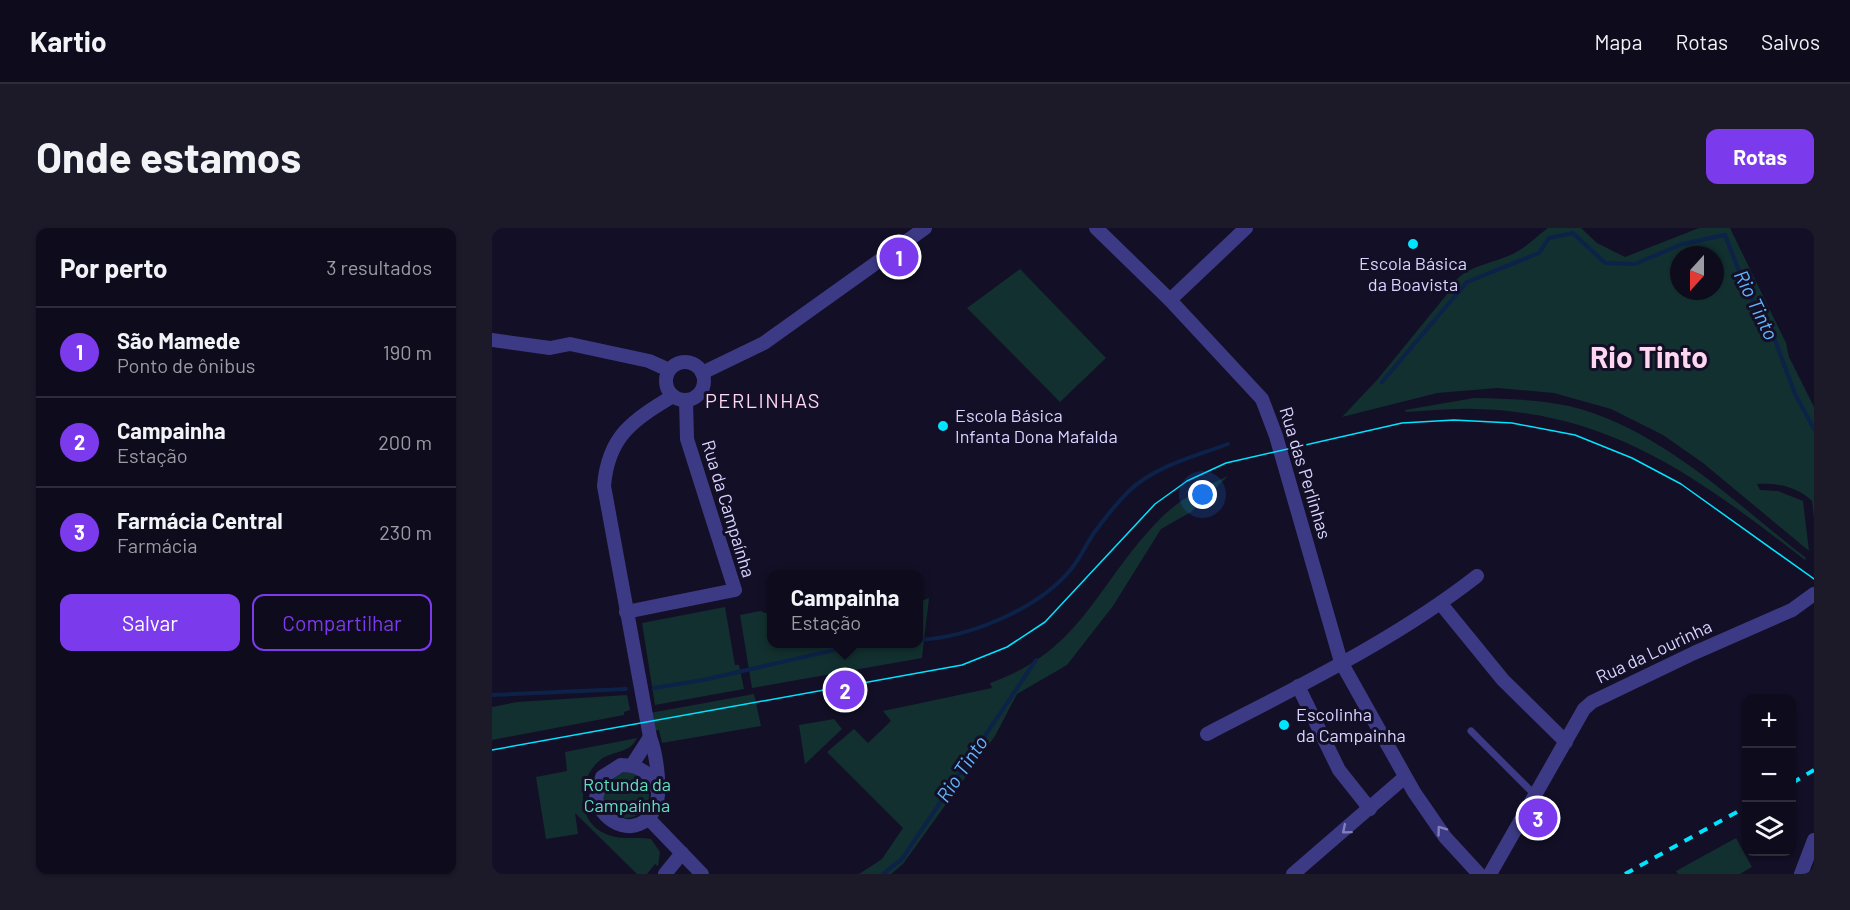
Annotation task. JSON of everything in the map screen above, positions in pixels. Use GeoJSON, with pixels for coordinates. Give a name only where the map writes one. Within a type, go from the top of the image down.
{"type":"FeatureCollection","features":[{"type":"Feature","properties":{"kind":"street"},"geometry":{"type":"LineString","coordinates":[[702,373],[764,343],[925,228]]}},
{"type":"Feature","properties":{"kind":"street","name":"Rua das Perlinhas"},"geometry":{"type":"LineString","coordinates":[[1096,228],[1257,390],[1267,407],[1341,662],[1405,777],[1445,837],[1479,874]]}},
{"type":"Feature","properties":{"kind":"street"},"geometry":{"type":"LineString","coordinates":[[1170,300],[1246,228]]}},
{"type":"Feature","properties":{"kind":"street"},"geometry":{"type":"LineString","coordinates":[[492,340],[550,348],[570,344],[649,361],[669,370]]}},
{"type":"Feature","properties":{"kind":"street"},"geometry":{"type":"LineString","coordinates":[[657,789],[653,779],[642,768],[632,765],[610,769],[597,786],[599,808],[605,817],[621,826],[631,826],[648,818],[657,800],[657,789],[656,754],[650,737],[626,612],[604,486],[605,466],[612,447],[625,430],[642,415],[701,391],[702,373],[698,368],[686,363],[680,363],[669,370],[666,381],[680,398]]}},
{"type":"Feature","properties":{"kind":"street","name":"Rua da Campaínha"},"geometry":{"type":"LineString","coordinates":[[626,612],[735,590],[687,439],[680,398]]}},
{"type":"Feature","properties":{"kind":"street"},"geometry":{"type":"LineString","coordinates":[[1207,734],[1298,687],[1441,604],[1477,576]]}},
{"type":"Feature","properties":{"kind":"street","name":"Rua da Lourinha"},"geometry":{"type":"LineString","coordinates":[[1490,874],[1584,709],[1602,696],[1792,610],[1814,594]]}},
{"type":"Feature","properties":{"kind":"street"},"geometry":{"type":"LineString","coordinates":[[1441,604],[1503,680],[1566,742]]}},
{"type":"Feature","properties":{"kind":"street"},"geometry":{"type":"LineString","coordinates":[[1792,610],[1814,607]]}},
{"type":"Feature","properties":{"kind":"street"},"geometry":{"type":"LineString","coordinates":[[1298,687],[1339,771],[1370,809]]}},
{"type":"Feature","properties":{"kind":"street"},"geometry":{"type":"LineString","coordinates":[[632,765],[650,737]]}},
{"type":"Feature","properties":{"kind":"street"},"geometry":{"type":"LineString","coordinates":[[1293,874],[1405,777]]}},
{"type":"Feature","properties":{"kind":"street"},"geometry":{"type":"LineString","coordinates":[[648,818],[702,874]]}},
{"type":"Feature","properties":{"kind":"street"},"geometry":{"type":"LineString","coordinates":[[1801,874],[1814,840]]}},
{"type":"Feature","properties":{"kind":"street"},"geometry":{"type":"LineString","coordinates":[[665,874],[682,853]]}},
{"type":"Feature","properties":{"kind":"lane"},"geometry":{"type":"LineString","coordinates":[[1471,731],[1536,796]]}},
{"type":"Feature","properties":{"kind":"green space"},"geometry":{"type":"Polygon","coordinates":[[[1548,228],[1581,228],[1597,243],[1625,257],[1699,228],[1730,228],[1786,343],[1789,357],[1814,407],[1814,518],[1812,501],[1806,496],[1779,485],[1757,484],[1760,490],[1778,491],[1803,501],[1809,551],[1703,463],[1663,435],[1611,409],[1554,393],[1497,388],[1437,393],[1342,417],[1377,380],[1460,276],[1479,266],[1509,256],[1548,228]]]}},
{"type":"Feature","properties":{"kind":"green space"},"geometry":{"type":"Polygon","coordinates":[[[1020,269],[1106,358],[1060,402],[967,308],[1020,269]]]}},
{"type":"Feature","properties":{"kind":"green space"},"geometry":{"type":"Polygon","coordinates":[[[1474,398],[1534,401],[1569,406],[1634,431],[1695,469],[1806,558],[1805,560],[1729,503],[1691,478],[1613,437],[1570,423],[1525,413],[1475,409],[1406,412],[1405,410],[1474,398]]]}},
{"type":"Feature","properties":{"kind":"green space"},"geometry":{"type":"Polygon","coordinates":[[[1228,476],[1191,512],[1161,529],[1113,606],[1067,665],[1017,694],[995,736],[903,864],[891,874],[859,874],[882,859],[903,828],[827,752],[854,729],[868,743],[891,721],[883,711],[992,688],[990,683],[1021,669],[1046,653],[1068,634],[1086,613],[1159,520],[1191,495],[1228,476]]]}},
{"type":"Feature","properties":{"kind":"green space"},"geometry":{"type":"Polygon","coordinates":[[[929,598],[922,658],[752,688],[740,615],[760,611],[767,614],[767,648],[923,648],[923,600],[929,598]]]}},
{"type":"Feature","properties":{"kind":"green space"},"geometry":{"type":"Polygon","coordinates":[[[725,607],[735,665],[739,665],[744,689],[655,705],[642,623],[725,607]]]}},
{"type":"Feature","properties":{"kind":"green space"},"geometry":{"type":"Polygon","coordinates":[[[754,694],[761,726],[662,743],[659,730],[654,731],[650,713],[754,694]]]}},
{"type":"Feature","properties":{"kind":"green space"},"geometry":{"type":"Polygon","coordinates":[[[627,695],[630,710],[624,712],[624,715],[492,740],[492,707],[517,702],[627,695]]]}},
{"type":"Feature","properties":{"kind":"green space"},"geometry":{"type":"Polygon","coordinates":[[[834,719],[842,729],[805,764],[799,725],[834,719]]]}},
{"type":"Feature","properties":{"kind":"green space"},"geometry":{"type":"Polygon","coordinates":[[[637,738],[625,750],[609,755],[592,769],[584,789],[583,800],[589,820],[606,834],[651,839],[660,852],[658,866],[655,864],[647,874],[637,874],[575,813],[578,834],[546,839],[536,777],[567,771],[565,752],[637,738]]]}},
{"type":"Feature","properties":{"kind":"green space","name":"Rotunda da Campaínha"},"geometry":{"type":"Polygon","coordinates":[[[626,772],[642,779],[649,795],[642,811],[626,818],[610,811],[603,795],[610,779],[626,772]]]}},
{"type":"Feature","properties":{"kind":"green space"},"geometry":{"type":"Polygon","coordinates":[[[1736,838],[1742,849],[1742,856],[1746,856],[1752,867],[1740,874],[1678,874],[1676,871],[1736,838]]]}},
{"type":"Feature","properties":{"kind":"waterway","name":"Rio Tinto"},"geometry":{"type":"LineString","coordinates":[[1382,382],[1467,282],[1539,253],[1549,238],[1573,233],[1605,263],[1635,264],[1682,244],[1725,235],[1747,291],[1772,332],[1795,394],[1814,429]]}},
{"type":"Feature","properties":{"kind":"waterway","name":"Rio Tinto"},"geometry":{"type":"LineString","coordinates":[[923,640],[939,638],[981,627],[1023,608],[1058,583],[1072,568],[1106,517],[1139,482],[1163,468],[1228,444]]}},
{"type":"Feature","properties":{"kind":"waterway"},"geometry":{"type":"LineString","coordinates":[[654,688],[703,680],[843,648]]}},
{"type":"Feature","properties":{"kind":"waterway","name":"Rio Tinto"},"geometry":{"type":"LineString","coordinates":[[883,874],[902,859],[1036,660]]}},
{"type":"Feature","properties":{"kind":"waterway"},"geometry":{"type":"LineString","coordinates":[[492,695],[626,689]]}},
{"type":"Feature","properties":{"kind":"tram line"},"geometry":{"type":"LineString","coordinates":[[492,750],[962,665],[1007,647],[1045,622],[1155,504],[1187,481],[1226,463],[1402,423],[1454,420],[1512,423],[1575,435],[1632,458],[1681,484],[1814,579]]}},
{"type":"Feature","properties":{"kind":"railway"},"geometry":{"type":"LineString","coordinates":[[1796,781],[1814,770]]}},
{"type":"Feature","properties":{"kind":"railway"},"geometry":{"type":"LineString","coordinates":[[1625,874],[1742,809]]}},
{"type":"Feature","properties":{"kind":"place","name":"Escola Básica da Boavista"},"geometry":{"type":"Point","coordinates":[1413,244]}},
{"type":"Feature","properties":{"kind":"place","name":"São Mamede"},"geometry":{"type":"Point","coordinates":[899,257]}},
{"type":"Feature","properties":{"kind":"place","name":"Escola Básica Infanta Dona Mafalda"},"geometry":{"type":"Point","coordinates":[943,426]}},
{"type":"Feature","properties":{"kind":"place","name":"Campainha"},"geometry":{"type":"Point","coordinates":[845,690]}},
{"type":"Feature","properties":{"kind":"place","name":"Escolinha da Campainha"},"geometry":{"type":"Point","coordinates":[1284,725]}},
{"type":"Feature","properties":{"kind":"place","name":"Farmácia Central"},"geometry":{"type":"Point","coordinates":[1538,818]}},
{"type":"Feature","properties":{"kind":"district","name":"Rio Tinto"},"geometry":{"type":"Point","coordinates":[1649,358]}},
{"type":"Feature","properties":{"kind":"district","name":"PERLINHAS"},"geometry":{"type":"Point","coordinates":[763,401]}}]}
